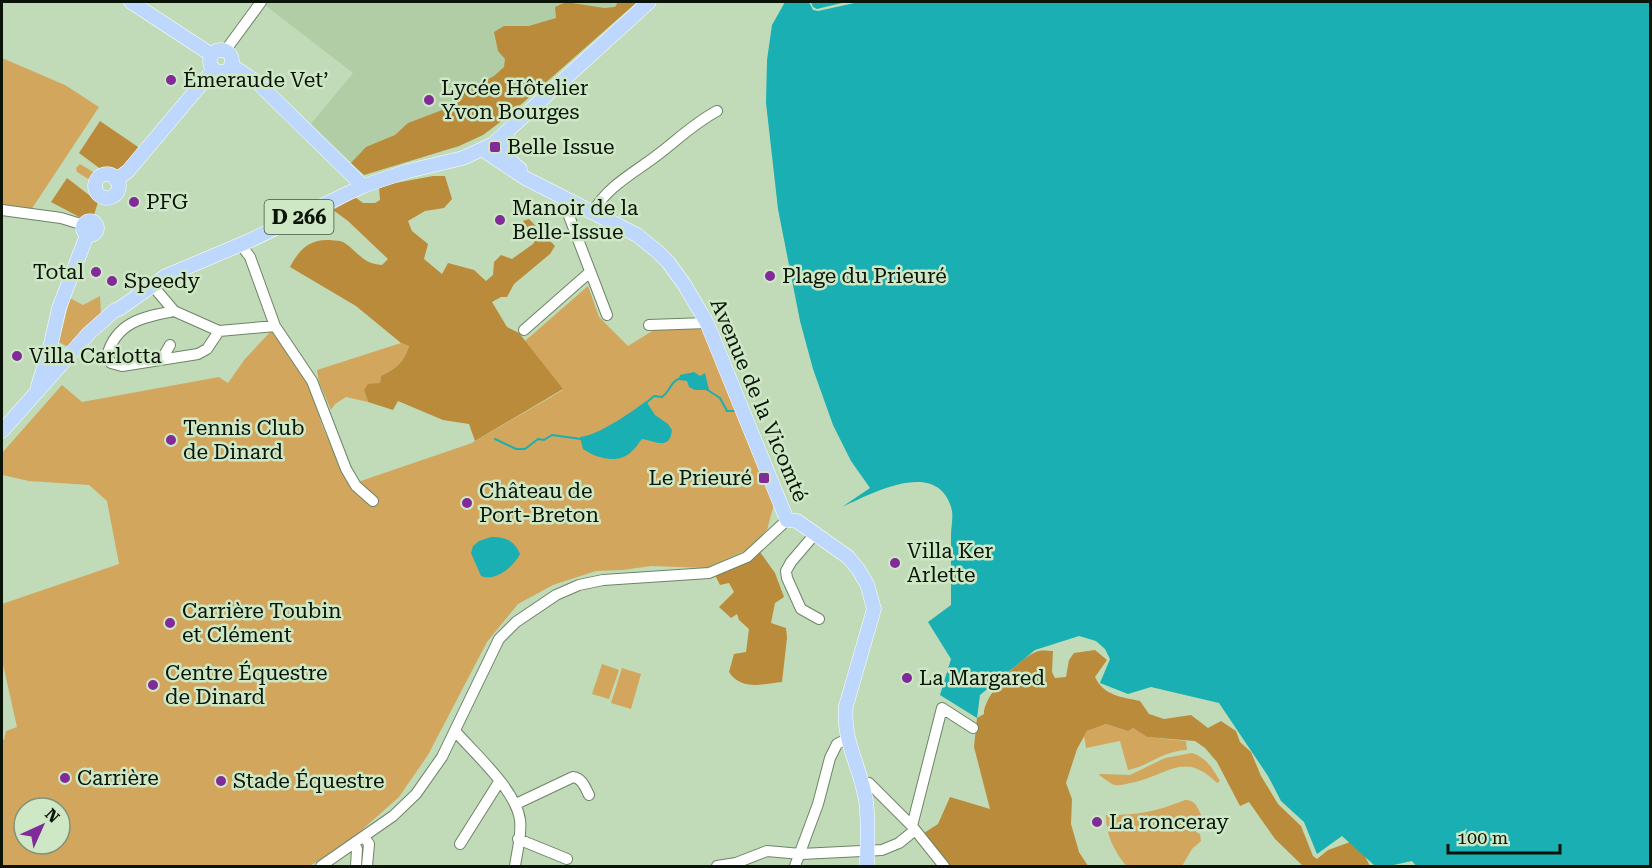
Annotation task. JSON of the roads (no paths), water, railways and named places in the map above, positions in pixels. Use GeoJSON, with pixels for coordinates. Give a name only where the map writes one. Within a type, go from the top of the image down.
{"type":"FeatureCollection","features":[{"type":"Feature","properties":{"kind":"main road"},"geometry":{"type":"LineString","coordinates":[[131,2],[146,6],[218,53],[232,58],[231,65],[224,72],[214,69],[210,61],[218,53]]}},
{"type":"Feature","properties":{"kind":"main road"},"geometry":{"type":"LineString","coordinates":[[483,150],[507,132],[649,2]]}},
{"type":"Feature","properties":{"kind":"main road"},"geometry":{"type":"LineString","coordinates":[[231,65],[258,83],[363,186]]}},
{"type":"Feature","properties":{"kind":"main road"},"geometry":{"type":"LineString","coordinates":[[36,391],[50,348],[59,308],[88,227],[104,198],[96,192],[96,180],[104,175],[110,175],[116,180],[128,171],[214,69]]}},
{"type":"Feature","properties":{"kind":"main road","name":"Avenue de la Vicomté"},"geometry":{"type":"LineString","coordinates":[[507,132],[510,162],[539,180],[550,191]]}},
{"type":"Feature","properties":{"kind":"main road","name":"Avenue de la Vicomté"},"geometry":{"type":"LineString","coordinates":[[483,150],[515,172],[637,235],[658,252],[680,278],[707,323],[788,520],[797,521],[848,557],[867,584],[874,609],[844,720],[847,739],[866,801],[867,867]]}},
{"type":"Feature","properties":{"kind":"main road","name":"D 266"},"geometry":{"type":"LineString","coordinates":[[2,443],[72,352],[103,320],[165,276],[245,243],[363,186],[399,174],[463,158],[483,150]]}},
{"type":"Feature","properties":{"kind":"main road","name":"D 266"},"geometry":{"type":"LineString","coordinates":[[2,431],[36,391],[55,377],[119,314],[118,309]]}},
{"type":"Feature","properties":{"kind":"main road"},"geometry":{"type":"LineString","coordinates":[[50,348],[60,356],[72,352]]}},
{"type":"Feature","properties":{"kind":"main road"},"geometry":{"type":"LineString","coordinates":[[50,348],[55,377]]}},
{"type":"Feature","properties":{"kind":"street"},"geometry":{"type":"LineString","coordinates":[[218,53],[261,2]]}},
{"type":"Feature","properties":{"kind":"street"},"geometry":{"type":"LineString","coordinates":[[593,212],[611,189],[629,174],[717,111]]}},
{"type":"Feature","properties":{"kind":"street"},"geometry":{"type":"LineString","coordinates":[[573,203],[569,216],[607,315]]}},
{"type":"Feature","properties":{"kind":"street"},"geometry":{"type":"LineString","coordinates":[[2,210],[61,218],[88,227]]}},
{"type":"Feature","properties":{"kind":"street"},"geometry":{"type":"LineString","coordinates":[[245,243],[275,326],[312,381],[346,469],[356,486],[373,501]]}},
{"type":"Feature","properties":{"kind":"street"},"geometry":{"type":"LineString","coordinates":[[524,330],[590,272]]}},
{"type":"Feature","properties":{"kind":"street"},"geometry":{"type":"LineString","coordinates":[[152,285],[174,311],[219,331],[275,326]]}},
{"type":"Feature","properties":{"kind":"street"},"geometry":{"type":"LineString","coordinates":[[174,311],[144,317],[127,326],[115,337],[109,348],[108,366],[122,366],[198,354],[207,349],[219,331]]}},
{"type":"Feature","properties":{"kind":"street"},"geometry":{"type":"LineString","coordinates":[[649,325],[707,323]]}},
{"type":"Feature","properties":{"kind":"street"},"geometry":{"type":"LineString","coordinates":[[162,359],[170,345]]}},
{"type":"Feature","properties":{"kind":"street"},"geometry":{"type":"LineString","coordinates":[[321,867],[393,816],[416,794],[442,757],[499,639],[516,622],[556,595],[579,585],[603,579],[709,573],[747,557],[788,520]]}},
{"type":"Feature","properties":{"kind":"street"},"geometry":{"type":"LineString","coordinates":[[815,534],[786,571],[801,609],[819,619]]}},
{"type":"Feature","properties":{"kind":"street"},"geometry":{"type":"LineString","coordinates":[[717,867],[736,863],[767,851],[801,854],[867,852],[882,850],[899,843],[914,828],[942,708],[973,729]]}},
{"type":"Feature","properties":{"kind":"street"},"geometry":{"type":"LineString","coordinates":[[455,731],[516,804],[520,822],[515,867]]}},
{"type":"Feature","properties":{"kind":"street"},"geometry":{"type":"LineString","coordinates":[[795,867],[818,804],[830,758],[837,744],[847,739]]}},
{"type":"Feature","properties":{"kind":"street"},"geometry":{"type":"LineString","coordinates":[[516,804],[573,777],[581,780],[589,795]]}},
{"type":"Feature","properties":{"kind":"street"},"geometry":{"type":"LineString","coordinates":[[460,844],[499,782]]}},
{"type":"Feature","properties":{"kind":"street"},"geometry":{"type":"LineString","coordinates":[[861,782],[869,783],[914,828],[944,867]]}},
{"type":"Feature","properties":{"kind":"street"},"geometry":{"type":"LineString","coordinates":[[364,837],[369,844],[367,867]]}},
{"type":"Feature","properties":{"kind":"street"},"geometry":{"type":"LineString","coordinates":[[518,839],[567,859]]}},
{"type":"Feature","properties":{"kind":"street"},"geometry":{"type":"LineString","coordinates":[[354,844],[357,849],[356,867]]}},
{"type":"Feature","properties":{"kind":"water"},"geometry":{"type":"Polygon","coordinates":[[[785,2],[809,2],[813,10],[818,11],[859,2],[1650,2],[1650,866],[1416,866],[1412,861],[1389,866],[1375,866],[1342,836],[1317,854],[1304,822],[1281,801],[1268,776],[1219,703],[1151,687],[1128,694],[1100,683],[1110,659],[1105,649],[1096,641],[1079,636],[1035,650],[980,695],[977,718],[940,695],[951,659],[928,622],[951,605],[951,507],[943,492],[932,484],[918,482],[885,488],[842,507],[870,488],[851,461],[833,425],[813,369],[800,321],[778,209],[766,103],[767,60],[772,25],[785,2]]]}},
{"type":"Feature","properties":{"kind":"water"},"geometry":{"type":"Polygon","coordinates":[[[811,2],[846,2],[817,9],[811,2]]]}},
{"type":"Feature","properties":{"kind":"water"},"geometry":{"type":"Polygon","coordinates":[[[694,372],[700,376],[705,373],[709,390],[695,390],[689,387],[687,381],[679,380],[680,375],[694,372]]]}},
{"type":"Feature","properties":{"kind":"water"},"geometry":{"type":"Polygon","coordinates":[[[646,401],[655,415],[668,424],[672,430],[668,441],[661,443],[642,439],[628,455],[615,459],[602,458],[583,449],[580,437],[605,428],[646,401]]]}},
{"type":"Feature","properties":{"kind":"water"},"geometry":{"type":"Polygon","coordinates":[[[491,537],[508,540],[515,545],[520,554],[503,572],[486,577],[481,576],[471,553],[473,546],[479,541],[491,537]]]}},
{"type":"Feature","properties":{"kind":"waterway"},"geometry":{"type":"LineString","coordinates":[[646,403],[654,396],[662,397],[675,381],[681,378]]}},
{"type":"Feature","properties":{"kind":"waterway"},"geometry":{"type":"LineString","coordinates":[[706,389],[720,398],[727,411],[734,411]]}},
{"type":"Feature","properties":{"kind":"waterway"},"geometry":{"type":"LineString","coordinates":[[495,439],[516,449],[525,449],[538,439],[544,440],[552,435],[581,439]]}},
{"type":"Feature","properties":{"kind":"place","name":"Émeraude Vet’"},"geometry":{"type":"Point","coordinates":[171,80]}},
{"type":"Feature","properties":{"kind":"place","name":"Lycée Hôtelier Yvon Bourges"},"geometry":{"type":"Point","coordinates":[429,100]}},
{"type":"Feature","properties":{"kind":"place","name":"Belle Issue"},"geometry":{"type":"Point","coordinates":[495,147]}},
{"type":"Feature","properties":{"kind":"place","name":"PFG"},"geometry":{"type":"Point","coordinates":[134,202]}},
{"type":"Feature","properties":{"kind":"place","name":"Manoir de la Belle-Issue"},"geometry":{"type":"Point","coordinates":[500,220]}},
{"type":"Feature","properties":{"kind":"place","name":"Total"},"geometry":{"type":"Point","coordinates":[96,272]}},
{"type":"Feature","properties":{"kind":"place","name":"Plage du Prieuré"},"geometry":{"type":"Point","coordinates":[770,276]}},
{"type":"Feature","properties":{"kind":"place","name":"Speedy"},"geometry":{"type":"Point","coordinates":[112,281]}},
{"type":"Feature","properties":{"kind":"place","name":"Villa Carlotta"},"geometry":{"type":"Point","coordinates":[17,356]}},
{"type":"Feature","properties":{"kind":"place","name":"Tennis Club de Dinard"},"geometry":{"type":"Point","coordinates":[171,440]}},
{"type":"Feature","properties":{"kind":"place","name":"Le Prieuré"},"geometry":{"type":"Point","coordinates":[764,478]}},
{"type":"Feature","properties":{"kind":"place","name":"Château de Port-Breton"},"geometry":{"type":"Point","coordinates":[467,503]}},
{"type":"Feature","properties":{"kind":"place","name":"Villa Ker Arlette"},"geometry":{"type":"Point","coordinates":[895,563]}},
{"type":"Feature","properties":{"kind":"place","name":"Carrière Toubin et Clément"},"geometry":{"type":"Point","coordinates":[170,623]}},
{"type":"Feature","properties":{"kind":"place","name":"La Margared"},"geometry":{"type":"Point","coordinates":[907,678]}},
{"type":"Feature","properties":{"kind":"place","name":"Centre Équestre de Dinard"},"geometry":{"type":"Point","coordinates":[153,685]}},
{"type":"Feature","properties":{"kind":"place","name":"Carrière"},"geometry":{"type":"Point","coordinates":[65,778]}},
{"type":"Feature","properties":{"kind":"place","name":"Stade Équestre"},"geometry":{"type":"Point","coordinates":[221,781]}},
{"type":"Feature","properties":{"kind":"place","name":"La ronceray"},"geometry":{"type":"Point","coordinates":[1097,822]}}]}
